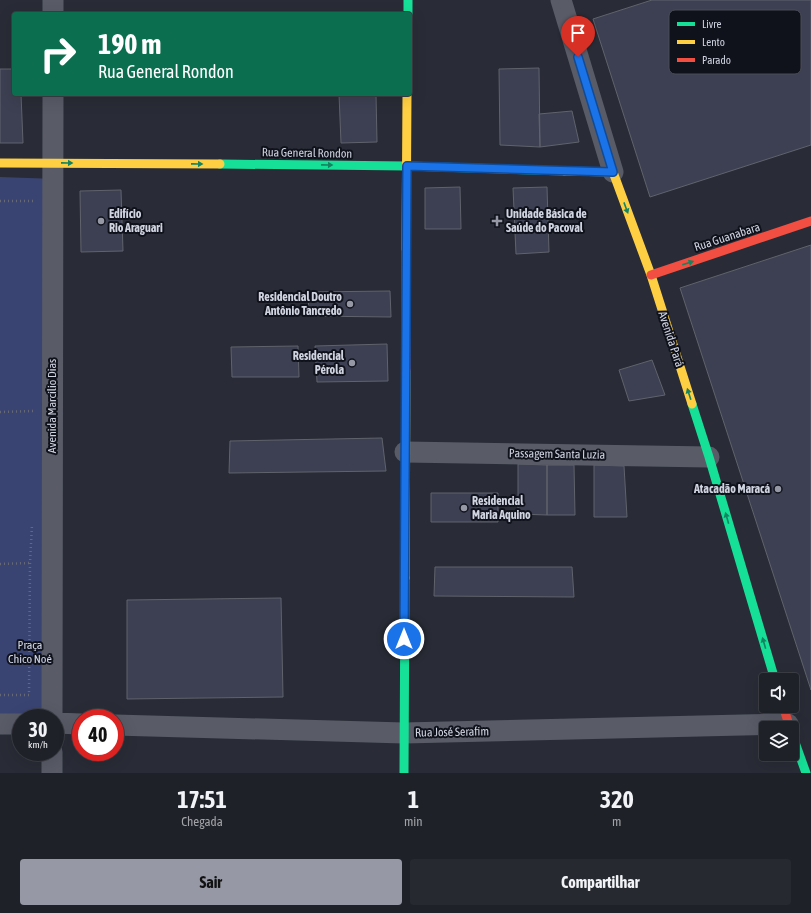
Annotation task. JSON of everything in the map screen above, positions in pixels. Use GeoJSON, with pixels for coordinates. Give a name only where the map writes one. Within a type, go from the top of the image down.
{"type":"FeatureCollection","features":[{"type":"Feature","properties":{"kind":"street"},"geometry":{"type":"LineString","coordinates":[[53,0],[53,12]]}},
{"type":"Feature","properties":{"kind":"street"},"geometry":{"type":"LineString","coordinates":[[408,0],[408,12]]}},
{"type":"Feature","properties":{"kind":"street","name":"Avenida Pará"},"geometry":{"type":"LineString","coordinates":[[561,0],[613,172],[651,275],[709,457],[773,673]]}},
{"type":"Feature","properties":{"kind":"street","name":"Avenida Marcílio Dias"},"geometry":{"type":"LineString","coordinates":[[52,709],[53,96]]}},
{"type":"Feature","properties":{"kind":"street"},"geometry":{"type":"LineString","coordinates":[[404,773],[407,96]]}},
{"type":"Feature","properties":{"kind":"street","name":"Rua General Rondon"},"geometry":{"type":"LineString","coordinates":[[0,163],[407,166],[613,172]]}},
{"type":"Feature","properties":{"kind":"street","name":"Rua Guanabara"},"geometry":{"type":"LineString","coordinates":[[651,275],[811,221]]}},
{"type":"Feature","properties":{"kind":"street","name":"Passagem Santa Luzia"},"geometry":{"type":"LineString","coordinates":[[405,452],[709,457]]}},
{"type":"Feature","properties":{"kind":"street"},"geometry":{"type":"LineString","coordinates":[[0,724],[12,724]]}},
{"type":"Feature","properties":{"kind":"street","name":"Rua José Serafim"},"geometry":{"type":"LineString","coordinates":[[124,725],[404,733],[759,724]]}},
{"type":"Feature","properties":{"kind":"street"},"geometry":{"type":"LineString","coordinates":[[799,752],[806,773]]}},
{"type":"Feature","properties":{"kind":"street"},"geometry":{"type":"LineString","coordinates":[[801,757],[811,754]]}},
{"type":"Feature","properties":{"kind":"street"},"geometry":{"type":"LineString","coordinates":[[52,761],[52,773]]}},
{"type":"Feature","properties":{"kind":"path"},"geometry":{"type":"LineString","coordinates":[[0,201],[33,201],[33,208]]}},
{"type":"Feature","properties":{"kind":"path"},"geometry":{"type":"LineString","coordinates":[[0,412],[36,411]]}},
{"type":"Feature","properties":{"kind":"path"},"geometry":{"type":"LineString","coordinates":[[0,695],[29,695],[30,563],[32,518]]}},
{"type":"Feature","properties":{"kind":"path"},"geometry":{"type":"LineString","coordinates":[[0,564],[30,563]]}},
{"type":"Feature","properties":{"kind":"green space","name":"Praça Chico Noé"},"geometry":{"type":"Polygon","coordinates":[[[0,177],[56,179],[55,709],[12,709],[12,723],[0,730],[0,177]]]}},
{"type":"Feature","properties":{"kind":"building"},"geometry":{"type":"Polygon","coordinates":[[[652,0],[811,0],[811,145],[650,197],[593,19],[652,0]]]}},
{"type":"Feature","properties":{"kind":"building"},"geometry":{"type":"Polygon","coordinates":[[[539,68],[540,147],[500,145],[499,69],[539,68]]]}},
{"type":"Feature","properties":{"kind":"building"},"geometry":{"type":"Polygon","coordinates":[[[0,69],[12,69],[12,96],[21,96],[23,143],[0,143],[0,69]]]}},
{"type":"Feature","properties":{"kind":"building"},"geometry":{"type":"Polygon","coordinates":[[[339,96],[376,96],[377,142],[341,143],[339,96]]]}},
{"type":"Feature","properties":{"kind":"building"},"geometry":{"type":"Polygon","coordinates":[[[572,111],[579,142],[540,147],[539,114],[572,111]]]}},
{"type":"Feature","properties":{"kind":"building"},"geometry":{"type":"Polygon","coordinates":[[[460,187],[461,229],[425,229],[425,188],[460,187]]]}},
{"type":"Feature","properties":{"kind":"building"},"geometry":{"type":"Polygon","coordinates":[[[547,187],[549,252],[516,254],[513,188],[547,187]]]}},
{"type":"Feature","properties":{"kind":"building","name":"Edifício Rio Araguari"},"geometry":{"type":"Polygon","coordinates":[[[121,190],[123,251],[81,252],[80,191],[121,190]]]}},
{"type":"Feature","properties":{"kind":"building","name":"Atacadão Maracá"},"geometry":{"type":"Polygon","coordinates":[[[811,245],[811,690],[680,288],[811,245]]]}},
{"type":"Feature","properties":{"kind":"building","name":"Residencial Doutro Antônio Tancredo"},"geometry":{"type":"Polygon","coordinates":[[[390,291],[391,317],[309,316],[308,292],[390,291]]]}},
{"type":"Feature","properties":{"kind":"building","name":"Residencial Pérola"},"geometry":{"type":"Polygon","coordinates":[[[387,344],[388,381],[317,382],[315,346],[387,344]]]}},
{"type":"Feature","properties":{"kind":"building"},"geometry":{"type":"Polygon","coordinates":[[[298,346],[299,377],[232,377],[231,347],[298,346]]]}},
{"type":"Feature","properties":{"kind":"building"},"geometry":{"type":"Polygon","coordinates":[[[652,360],[665,395],[629,401],[619,370],[652,360]]]}},
{"type":"Feature","properties":{"kind":"building"},"geometry":{"type":"Polygon","coordinates":[[[382,438],[386,471],[229,473],[230,441],[382,438]]]}},
{"type":"Feature","properties":{"kind":"building"},"geometry":{"type":"Polygon","coordinates":[[[518,464],[547,465],[547,515],[518,514],[518,464]]]}},
{"type":"Feature","properties":{"kind":"building"},"geometry":{"type":"Polygon","coordinates":[[[547,465],[574,465],[575,515],[547,515],[547,465]]]}},
{"type":"Feature","properties":{"kind":"building"},"geometry":{"type":"Polygon","coordinates":[[[594,465],[624,466],[627,517],[594,517],[594,465]]]}},
{"type":"Feature","properties":{"kind":"building","name":"Residencial Maria Aquino"},"geometry":{"type":"Polygon","coordinates":[[[431,493],[498,493],[498,522],[431,522],[431,493]]]}},
{"type":"Feature","properties":{"kind":"building"},"geometry":{"type":"Polygon","coordinates":[[[435,567],[572,567],[574,597],[434,596],[435,567]]]}},
{"type":"Feature","properties":{"kind":"building"},"geometry":{"type":"Polygon","coordinates":[[[281,598],[283,697],[127,699],[127,600],[281,598]]]}},
{"type":"Feature","properties":{"kind":"traffic: fast"},"geometry":{"type":"LineString","coordinates":[[408,0],[408,12]]}},
{"type":"Feature","properties":{"kind":"traffic: fast"},"geometry":{"type":"LineString","coordinates":[[220,164],[407,166],[564,171]]}},
{"type":"Feature","properties":{"kind":"traffic: fast"},"geometry":{"type":"LineString","coordinates":[[692,404],[773,673]]}},
{"type":"Feature","properties":{"kind":"traffic: fast"},"geometry":{"type":"LineString","coordinates":[[404,773],[405,578]]}},
{"type":"Feature","properties":{"kind":"traffic: fast"},"geometry":{"type":"LineString","coordinates":[[799,754],[806,773]]}},
{"type":"Feature","properties":{"kind":"traffic: slow"},"geometry":{"type":"LineString","coordinates":[[406,249],[407,96]]}},
{"type":"Feature","properties":{"kind":"traffic: slow"},"geometry":{"type":"LineString","coordinates":[[0,163],[220,164]]}},
{"type":"Feature","properties":{"kind":"traffic: slow"},"geometry":{"type":"LineString","coordinates":[[564,171],[613,172],[651,275],[692,404]]}},
{"type":"Feature","properties":{"kind":"traffic: slow"},"geometry":{"type":"LineString","coordinates":[[405,578],[406,371]]}},
{"type":"Feature","properties":{"kind":"traffic: jam"},"geometry":{"type":"LineString","coordinates":[[651,275],[811,221]]}},
{"type":"Feature","properties":{"kind":"traffic: jam"},"geometry":{"type":"LineString","coordinates":[[406,249],[406,371]]}},
{"type":"Feature","properties":{"kind":"traffic: jam"},"geometry":{"type":"LineString","coordinates":[[785,713],[788,721]]}},
{"type":"Feature","properties":{"kind":"place","name":"Edifício Rio Araguari"},"geometry":{"type":"Point","coordinates":[101,221]}},
{"type":"Feature","properties":{"kind":"place","name":"Unidade Básica de Saúde do Pacoval"},"geometry":{"type":"Point","coordinates":[497,221]}},
{"type":"Feature","properties":{"kind":"place","name":"Residencial Doutro Antônio Tancredo"},"geometry":{"type":"Point","coordinates":[350,304]}},
{"type":"Feature","properties":{"kind":"place","name":"Residencial Pérola"},"geometry":{"type":"Point","coordinates":[352,363]}},
{"type":"Feature","properties":{"kind":"place","name":"Atacadão Maracá"},"geometry":{"type":"Point","coordinates":[778,489]}},
{"type":"Feature","properties":{"kind":"place","name":"Residencial Maria Aquino"},"geometry":{"type":"Point","coordinates":[464,508]}},
{"type":"Feature","properties":{"kind":"route"},"geometry":{"type":"LineString","coordinates":[[404,639],[407,166],[613,172],[578,57]]}}]}
